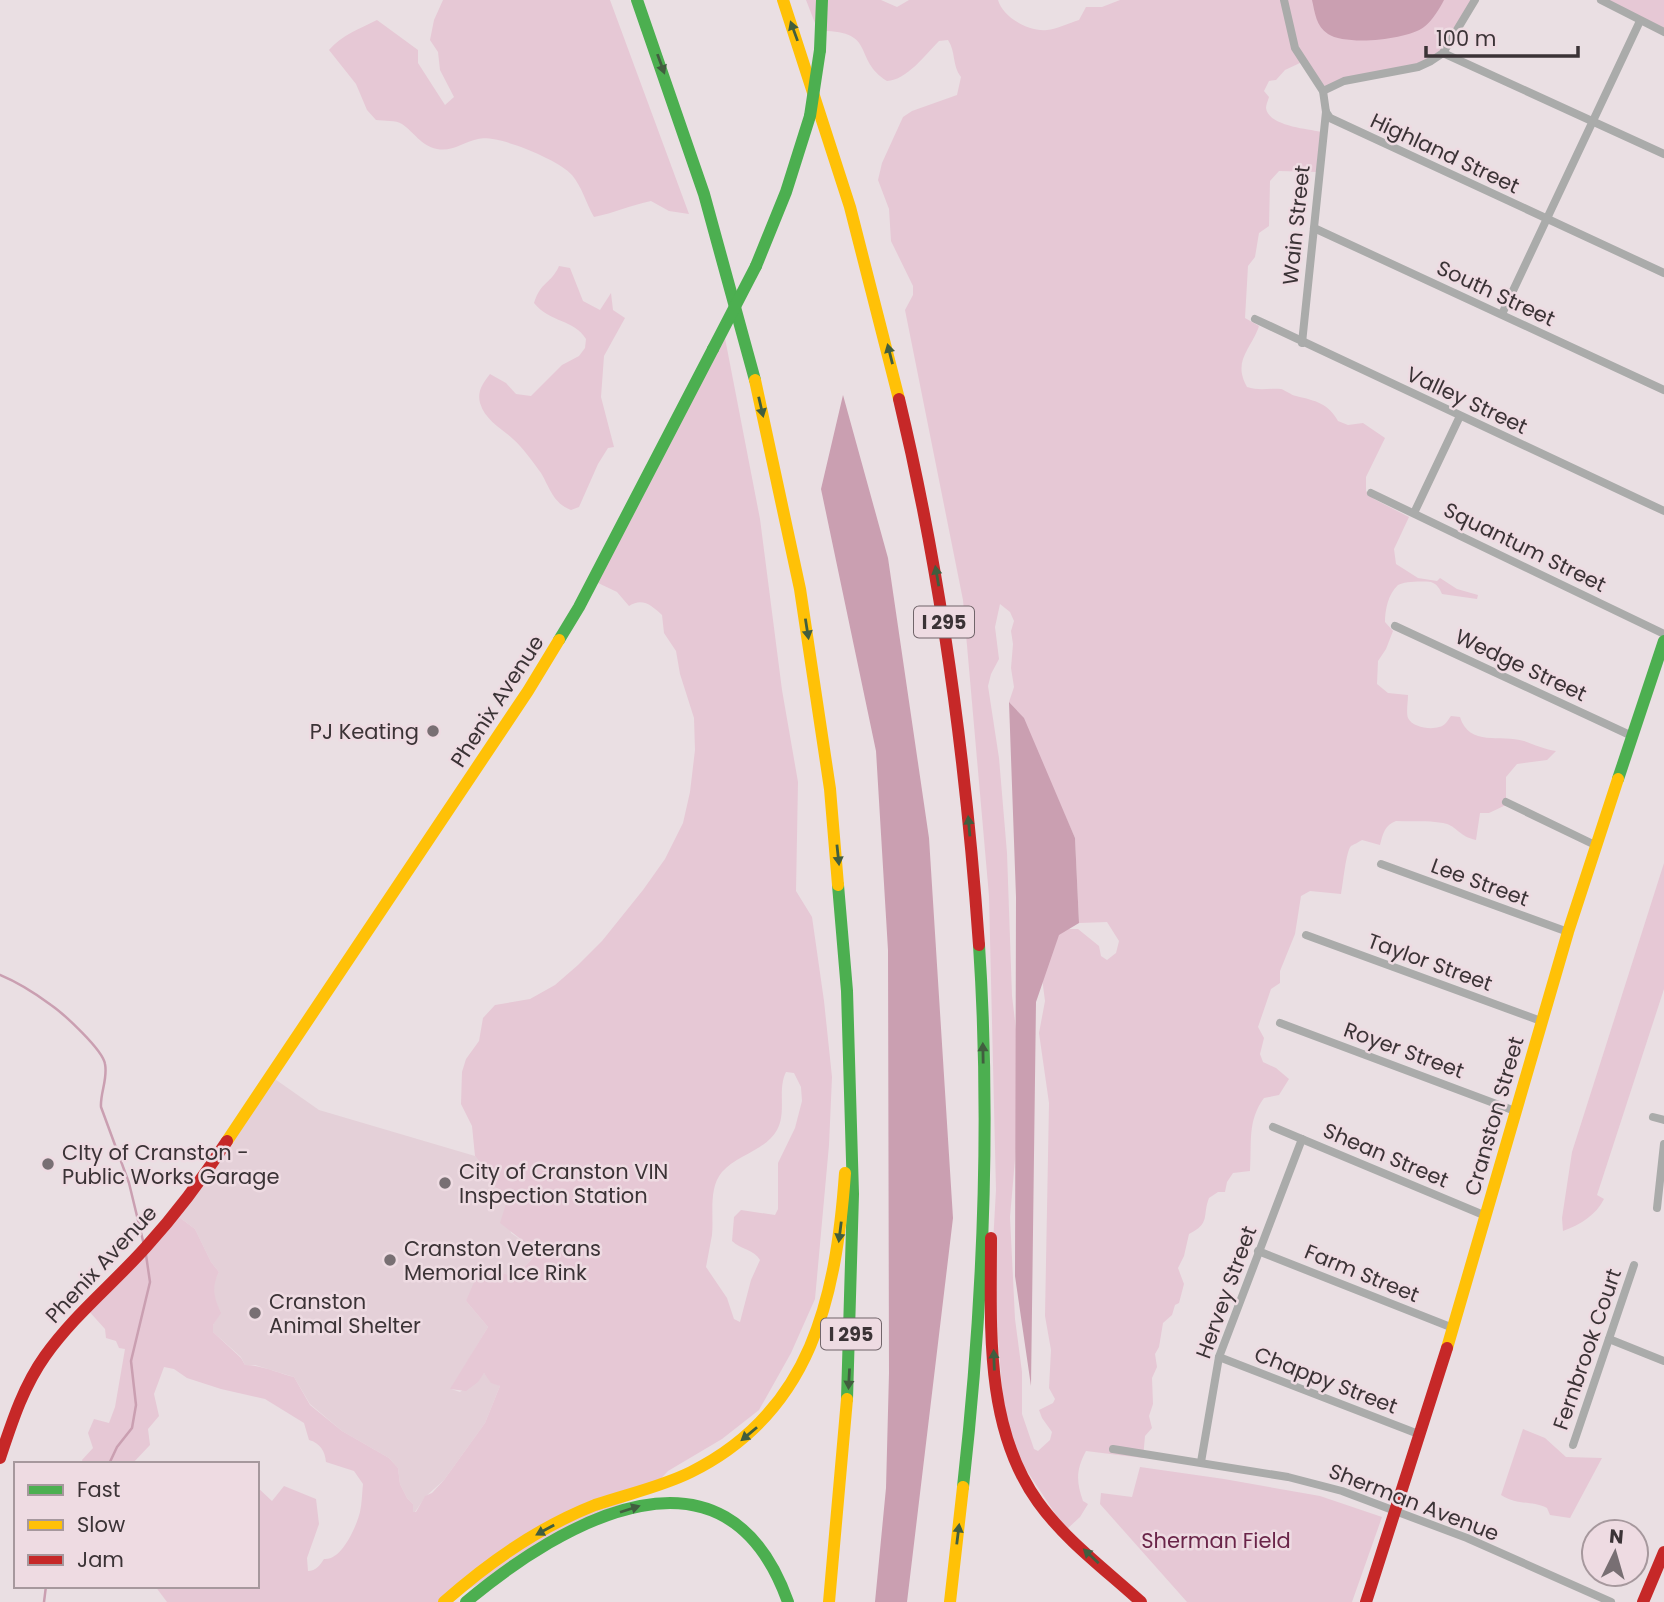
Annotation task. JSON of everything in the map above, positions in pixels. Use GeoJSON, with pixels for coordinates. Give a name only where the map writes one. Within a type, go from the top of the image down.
{"type":"FeatureCollection","features":[{"type":"Feature","properties":{"kind":"main road","name":"I 295"},"geometry":{"type":"LineString","coordinates":[[637,0],[679,117],[727,268],[762,411],[794,555],[817,688],[833,809],[846,943],[855,1212],[852,1323],[843,1468],[829,1602]]}},
{"type":"Feature","properties":{"kind":"main road","name":"I 295"},"geometry":{"type":"LineString","coordinates":[[783,0],[830,134],[898,385],[929,531],[957,712],[968,811],[981,972],[985,1122],[974,1382],[950,1602]]}},
{"type":"Feature","properties":{"kind":"main road","name":"Phenix Avenue"},"geometry":{"type":"LineString","coordinates":[[0,1458],[19,1402],[38,1366],[74,1319],[96,1300],[148,1245],[205,1174],[473,775],[579,607],[756,265],[782,207],[810,116],[820,50],[822,0]]}},
{"type":"Feature","properties":{"kind":"main road","name":"Cranston Street"},"geometry":{"type":"LineString","coordinates":[[1366,1602],[1421,1435],[1568,932],[1664,641]]}},
{"type":"Feature","properties":{"kind":"main road"},"geometry":{"type":"LineString","coordinates":[[444,1602],[499,1557],[542,1531],[586,1509],[680,1477],[711,1462],[746,1438],[779,1404],[796,1380],[811,1348],[830,1286],[842,1210],[852,1066]]}},
{"type":"Feature","properties":{"kind":"main road"},"geometry":{"type":"LineString","coordinates":[[985,1122],[992,1198],[991,1270],[995,1373],[1000,1416],[1008,1447],[1029,1489],[1054,1521],[1141,1602]]}},
{"type":"Feature","properties":{"kind":"main road"},"geometry":{"type":"LineString","coordinates":[[466,1602],[514,1564],[559,1538],[634,1507],[668,1502],[708,1508],[745,1529],[771,1560],[788,1602]]}},
{"type":"Feature","properties":{"kind":"main road"},"geometry":{"type":"LineString","coordinates":[[1643,1602],[1664,1552]]}},
{"type":"Feature","properties":{"kind":"street"},"geometry":{"type":"LineString","coordinates":[[1284,0],[1295,48],[1323,91],[1326,112]]}},
{"type":"Feature","properties":{"kind":"street"},"geometry":{"type":"LineString","coordinates":[[1323,91],[1344,81],[1418,67],[1443,53],[1475,0]]}},
{"type":"Feature","properties":{"kind":"street"},"geometry":{"type":"LineString","coordinates":[[1601,0],[1664,32]]}},
{"type":"Feature","properties":{"kind":"street"},"geometry":{"type":"LineString","coordinates":[[1502,314],[1640,20]]}},
{"type":"Feature","properties":{"kind":"street"},"geometry":{"type":"LineString","coordinates":[[1443,53],[1664,154]]}},
{"type":"Feature","properties":{"kind":"street","name":"Highland Street"},"geometry":{"type":"LineString","coordinates":[[1326,112],[1330,118],[1664,273]]}},
{"type":"Feature","properties":{"kind":"street","name":"Wain Street"},"geometry":{"type":"LineString","coordinates":[[1302,342],[1326,112]]}},
{"type":"Feature","properties":{"kind":"street","name":"South Street"},"geometry":{"type":"LineString","coordinates":[[1314,228],[1664,390]]}},
{"type":"Feature","properties":{"kind":"street","name":"Valley Street"},"geometry":{"type":"LineString","coordinates":[[1255,319],[1664,511]]}},
{"type":"Feature","properties":{"kind":"street"},"geometry":{"type":"LineString","coordinates":[[1415,513],[1460,416]]}},
{"type":"Feature","properties":{"kind":"street","name":"Squantum Street"},"geometry":{"type":"LineString","coordinates":[[1371,493],[1664,634]]}},
{"type":"Feature","properties":{"kind":"street","name":"Wedge Street"},"geometry":{"type":"LineString","coordinates":[[1395,626],[1632,736]]}},
{"type":"Feature","properties":{"kind":"street"},"geometry":{"type":"LineString","coordinates":[[1506,802],[1595,845]]}},
{"type":"Feature","properties":{"kind":"street","name":"Lee Street"},"geometry":{"type":"LineString","coordinates":[[1381,864],[1568,932]]}},
{"type":"Feature","properties":{"kind":"street","name":"Taylor Street"},"geometry":{"type":"LineString","coordinates":[[1306,936],[1541,1021]]}},
{"type":"Feature","properties":{"kind":"street","name":"Royer Street"},"geometry":{"type":"LineString","coordinates":[[1280,1023],[1515,1111]]}},
{"type":"Feature","properties":{"kind":"street"},"geometry":{"type":"LineString","coordinates":[[1653,1117],[1664,1120]]}},
{"type":"Feature","properties":{"kind":"street","name":"Shean Street"},"geometry":{"type":"LineString","coordinates":[[1273,1127],[1486,1216]]}},
{"type":"Feature","properties":{"kind":"street","name":"Hervey Street"},"geometry":{"type":"LineString","coordinates":[[1201,1462],[1219,1357],[1303,1139]]}},
{"type":"Feature","properties":{"kind":"street"},"geometry":{"type":"LineString","coordinates":[[1657,1208],[1664,1144]]}},
{"type":"Feature","properties":{"kind":"street","name":"Farm Street"},"geometry":{"type":"LineString","coordinates":[[1258,1251],[1453,1328]]}},
{"type":"Feature","properties":{"kind":"street","name":"Fernbrook Court"},"geometry":{"type":"LineString","coordinates":[[1573,1445],[1634,1265]]}},
{"type":"Feature","properties":{"kind":"street"},"geometry":{"type":"LineString","coordinates":[[1609,1339],[1664,1360]]}},
{"type":"Feature","properties":{"kind":"street","name":"Chappy Street"},"geometry":{"type":"LineString","coordinates":[[1219,1357],[1421,1435]]}},
{"type":"Feature","properties":{"kind":"street","name":"Sherman Avenue"},"geometry":{"type":"LineString","coordinates":[[1113,1449],[1319,1484],[1467,1538],[1611,1602]]}},
{"type":"Feature","properties":{"kind":"shaded area"},"geometry":{"type":"Polygon","coordinates":[[[1312,0],[1444,0],[1430,21],[1416,32],[1376,40],[1348,40],[1324,31],[1317,19],[1312,0]]]}},
{"type":"Feature","properties":{"kind":"shaded area"},"geometry":{"type":"Polygon","coordinates":[[[843,395],[888,558],[929,838],[953,1218],[907,1602],[875,1602],[886,1488],[889,1373],[888,950],[876,751],[821,489],[843,395]]]}},
{"type":"Feature","properties":{"kind":"shaded area"},"geometry":{"type":"Polygon","coordinates":[[[1009,702],[1024,718],[1075,838],[1079,923],[1059,935],[1036,1002],[1031,1386],[1015,1276],[1016,897],[1009,702]]]}},
{"type":"Feature","properties":{"kind":"shaded area"},"geometry":{"type":"Polygon","coordinates":[[[272,1077],[319,1110],[475,1156],[482,1165],[485,1178],[496,1188],[509,1194],[506,1207],[511,1233],[527,1244],[534,1257],[514,1277],[495,1270],[466,1301],[488,1327],[451,1389],[460,1392],[484,1373],[500,1386],[485,1423],[444,1480],[425,1497],[415,1512],[400,1484],[398,1468],[389,1458],[342,1431],[310,1404],[294,1377],[255,1365],[245,1365],[241,1357],[213,1332],[213,1325],[220,1313],[213,1294],[213,1284],[219,1272],[211,1262],[195,1229],[175,1214],[272,1077]]]}},
{"type":"Feature","properties":{"kind":"green space"},"geometry":{"type":"Polygon","coordinates":[[[443,0],[610,0],[689,214],[669,211],[651,201],[594,217],[572,175],[542,156],[513,144],[487,138],[448,149],[437,149],[422,142],[399,123],[376,120],[367,110],[356,84],[329,50],[345,36],[377,20],[418,50],[418,63],[445,105],[454,97],[440,70],[438,52],[430,40],[434,20],[443,0]]]}},
{"type":"Feature","properties":{"kind":"green space"},"geometry":{"type":"Polygon","coordinates":[[[806,0],[881,0],[897,7],[909,0],[998,0],[1005,12],[1017,22],[1032,29],[1047,30],[1079,20],[1086,7],[1102,7],[1120,0],[1474,0],[1447,48],[1431,60],[1324,89],[1302,62],[1285,70],[1276,80],[1269,81],[1264,91],[1269,97],[1266,108],[1268,114],[1290,126],[1323,132],[1318,172],[1279,171],[1270,181],[1269,226],[1259,233],[1255,257],[1248,266],[1245,318],[1259,326],[1244,357],[1242,370],[1247,387],[1281,389],[1315,401],[1326,406],[1338,421],[1348,425],[1363,423],[1385,438],[1366,477],[1366,491],[1374,499],[1409,517],[1394,549],[1396,564],[1418,578],[1437,581],[1440,578],[1457,589],[1478,595],[1477,599],[1442,594],[1431,582],[1398,585],[1389,597],[1386,607],[1385,622],[1393,631],[1378,661],[1377,684],[1388,693],[1408,695],[1408,718],[1417,726],[1435,728],[1446,723],[1451,716],[1460,717],[1464,726],[1478,736],[1515,739],[1556,751],[1547,760],[1517,764],[1506,777],[1508,804],[1489,813],[1480,813],[1476,840],[1447,824],[1396,821],[1385,830],[1380,845],[1362,840],[1351,846],[1341,894],[1310,891],[1301,896],[1295,934],[1280,971],[1280,983],[1271,989],[1258,1027],[1264,1038],[1260,1054],[1263,1062],[1289,1079],[1279,1095],[1264,1098],[1255,1115],[1251,1133],[1250,1171],[1233,1173],[1225,1192],[1218,1192],[1209,1198],[1203,1223],[1189,1234],[1178,1268],[1184,1284],[1179,1303],[1163,1323],[1159,1347],[1155,1354],[1157,1367],[1152,1378],[1153,1404],[1149,1416],[1152,1428],[1145,1436],[1143,1458],[1086,1451],[1080,1464],[1078,1481],[1083,1501],[1088,1504],[1080,1517],[1066,1530],[1006,1439],[992,1261],[996,1190],[989,896],[963,600],[905,310],[913,295],[913,286],[891,241],[889,209],[878,180],[882,163],[903,117],[912,111],[957,95],[961,77],[948,40],[939,41],[902,76],[887,81],[876,73],[858,41],[839,32],[822,31],[820,36],[806,0]],[[1000,604],[995,627],[999,659],[988,686],[999,758],[1007,853],[1012,996],[1022,1079],[1010,1217],[1015,1319],[1022,1372],[1022,1414],[1034,1449],[1038,1451],[1050,1440],[1052,1432],[1039,1410],[1053,1403],[1055,1399],[1049,1388],[1051,1350],[1045,1316],[1049,1103],[1039,1033],[1045,1001],[1038,947],[1066,929],[1078,929],[1099,946],[1101,956],[1107,960],[1116,953],[1119,941],[1107,922],[1079,923],[1075,838],[1021,715],[1009,702],[1014,687],[1011,631],[1014,621],[1010,612],[1000,604]]]}},
{"type":"Feature","properties":{"kind":"green space"},"geometry":{"type":"Polygon","coordinates":[[[1603,0],[1664,0],[1664,31],[1603,0]]]}},
{"type":"Feature","properties":{"kind":"green space"},"geometry":{"type":"Polygon","coordinates":[[[559,266],[570,268],[583,301],[600,310],[611,293],[613,310],[625,318],[604,356],[601,397],[614,447],[608,448],[598,464],[579,507],[571,510],[556,499],[541,473],[513,439],[486,414],[479,399],[481,387],[490,374],[506,383],[516,394],[531,396],[562,365],[579,356],[585,348],[586,339],[581,333],[547,314],[534,303],[540,290],[559,266]]]}},
{"type":"Feature","properties":{"kind":"green space"},"geometry":{"type":"Polygon","coordinates":[[[724,333],[760,519],[782,690],[798,782],[796,891],[812,917],[832,1077],[829,1145],[815,1299],[791,1353],[759,1410],[722,1439],[668,1471],[655,1485],[446,1602],[167,1602],[156,1588],[259,1588],[259,1489],[272,1501],[284,1486],[316,1499],[319,1524],[307,1558],[308,1571],[311,1571],[324,1559],[336,1555],[347,1542],[360,1512],[363,1484],[354,1471],[326,1462],[321,1448],[309,1440],[304,1423],[265,1399],[221,1389],[164,1367],[154,1394],[159,1416],[148,1429],[150,1445],[134,1462],[83,1462],[93,1448],[88,1433],[94,1419],[109,1423],[115,1407],[125,1349],[119,1348],[116,1341],[106,1338],[105,1329],[87,1309],[175,1214],[195,1229],[211,1262],[219,1272],[214,1293],[221,1313],[213,1325],[213,1332],[245,1365],[294,1377],[310,1405],[342,1431],[389,1458],[398,1468],[400,1484],[413,1504],[413,1512],[416,1512],[425,1496],[432,1493],[444,1480],[485,1423],[500,1386],[491,1383],[484,1373],[478,1382],[466,1391],[450,1389],[488,1327],[466,1301],[478,1273],[495,1270],[514,1277],[534,1257],[527,1244],[500,1223],[509,1194],[496,1188],[485,1178],[482,1165],[475,1156],[472,1126],[461,1104],[462,1072],[466,1059],[479,1041],[483,1018],[495,1005],[530,999],[555,985],[602,941],[665,859],[683,823],[690,792],[695,750],[694,718],[680,674],[676,651],[664,633],[662,615],[643,603],[629,606],[617,592],[594,581],[724,333]],[[786,1072],[777,1130],[766,1143],[728,1166],[715,1186],[712,1235],[706,1267],[727,1298],[734,1319],[740,1322],[751,1280],[760,1260],[755,1254],[732,1241],[734,1217],[741,1210],[775,1215],[778,1209],[778,1163],[795,1128],[802,1101],[801,1087],[794,1073],[786,1072]]]}},
{"type":"Feature","properties":{"kind":"green space"},"geometry":{"type":"Polygon","coordinates":[[[1664,863],[1664,989],[1597,1195],[1604,1199],[1587,1219],[1563,1231],[1562,1218],[1572,1152],[1664,863]]]}},
{"type":"Feature","properties":{"kind":"green space"},"geometry":{"type":"Polygon","coordinates":[[[1523,1429],[1545,1438],[1566,1457],[1602,1458],[1570,1518],[1550,1515],[1547,1508],[1513,1501],[1501,1495],[1523,1429]]]}},
{"type":"Feature","properties":{"kind":"green space","name":"Sherman Field"},"geometry":{"type":"Polygon","coordinates":[[[1140,1467],[1320,1496],[1382,1517],[1352,1602],[1187,1602],[1100,1504],[1101,1493],[1132,1497],[1140,1467]]]}},
{"type":"Feature","properties":{"kind":"waterway"},"geometry":{"type":"LineString","coordinates":[[0,975],[26,988],[57,1010],[82,1033],[103,1058],[106,1075],[101,1107],[129,1183],[144,1245]]}},
{"type":"Feature","properties":{"kind":"waterway"},"geometry":{"type":"LineString","coordinates":[[110,1462],[117,1447],[132,1428],[136,1405],[131,1361],[150,1282],[146,1255]]}},
{"type":"Feature","properties":{"kind":"waterway"},"geometry":{"type":"LineString","coordinates":[[44,1602],[46,1588]]}},
{"type":"Feature","properties":{"kind":"traffic: fast"},"geometry":{"type":"LineString","coordinates":[[637,0],[704,194],[755,380]]}},
{"type":"Feature","properties":{"kind":"traffic: fast"},"geometry":{"type":"LineString","coordinates":[[820,50],[822,0]]}},
{"type":"Feature","properties":{"kind":"traffic: fast"},"geometry":{"type":"LineString","coordinates":[[810,116],[820,50]]}},
{"type":"Feature","properties":{"kind":"traffic: fast"},"geometry":{"type":"LineString","coordinates":[[756,266],[786,192],[810,116]]}},
{"type":"Feature","properties":{"kind":"traffic: fast"},"geometry":{"type":"LineString","coordinates":[[713,349],[756,266]]}},
{"type":"Feature","properties":{"kind":"traffic: fast"},"geometry":{"type":"LineString","coordinates":[[559,640],[579,607],[713,349]]}},
{"type":"Feature","properties":{"kind":"traffic: fast"},"geometry":{"type":"LineString","coordinates":[[1618,779],[1664,641]]}},
{"type":"Feature","properties":{"kind":"traffic: fast"},"geometry":{"type":"LineString","coordinates":[[838,885],[847,991],[853,1194],[847,1399]]}},
{"type":"Feature","properties":{"kind":"traffic: fast"},"geometry":{"type":"LineString","coordinates":[[963,1487],[976,1352],[983,1216],[984,1080],[979,945]]}},
{"type":"Feature","properties":{"kind":"traffic: fast"},"geometry":{"type":"LineString","coordinates":[[466,1602],[505,1571],[549,1543],[595,1520],[640,1506],[685,1504],[725,1517],[760,1549],[788,1602]]}},
{"type":"Feature","properties":{"kind":"traffic: slow"},"geometry":{"type":"LineString","coordinates":[[783,0],[850,207],[899,399]]}},
{"type":"Feature","properties":{"kind":"traffic: slow"},"geometry":{"type":"LineString","coordinates":[[755,380],[800,589],[830,789],[838,885]]}},
{"type":"Feature","properties":{"kind":"traffic: slow"},"geometry":{"type":"LineString","coordinates":[[227,1141],[528,691],[559,640]]}},
{"type":"Feature","properties":{"kind":"traffic: slow"},"geometry":{"type":"LineString","coordinates":[[1447,1348],[1568,932],[1618,779]]}},
{"type":"Feature","properties":{"kind":"traffic: slow"},"geometry":{"type":"LineString","coordinates":[[444,1602],[479,1573],[534,1535],[595,1505],[691,1472],[732,1447],[765,1417],[791,1384],[810,1346],[824,1306],[834,1264],[845,1173]]}},
{"type":"Feature","properties":{"kind":"traffic: slow"},"geometry":{"type":"LineString","coordinates":[[829,1602],[847,1399]]}},
{"type":"Feature","properties":{"kind":"traffic: slow"},"geometry":{"type":"LineString","coordinates":[[950,1602],[963,1487]]}},
{"type":"Feature","properties":{"kind":"traffic: jam"},"geometry":{"type":"LineString","coordinates":[[899,399],[928,534],[950,670],[967,808],[979,945]]}},
{"type":"Feature","properties":{"kind":"traffic: jam"},"geometry":{"type":"LineString","coordinates":[[0,1458],[24,1392],[45,1356],[68,1327],[168,1222],[227,1141]]}},
{"type":"Feature","properties":{"kind":"traffic: jam"},"geometry":{"type":"LineString","coordinates":[[991,1238],[994,1374],[999,1408],[1020,1473],[1038,1502],[1061,1530],[1141,1602]]}},
{"type":"Feature","properties":{"kind":"traffic: jam"},"geometry":{"type":"LineString","coordinates":[[1366,1602],[1447,1348]]}},
{"type":"Feature","properties":{"kind":"traffic: jam"},"geometry":{"type":"LineString","coordinates":[[1643,1602],[1664,1552]]}},
{"type":"Feature","properties":{"kind":"place","name":"PJ Keating"},"geometry":{"type":"Point","coordinates":[433,731]}},
{"type":"Feature","properties":{"kind":"place","name":"CIty of Cranston - Public Works Garage"},"geometry":{"type":"Point","coordinates":[48,1164]}},
{"type":"Feature","properties":{"kind":"place","name":"City of Cranston VIN Inspection Station"},"geometry":{"type":"Point","coordinates":[445,1183]}},
{"type":"Feature","properties":{"kind":"place","name":"Cranston Veterans Memorial Ice Rink"},"geometry":{"type":"Point","coordinates":[390,1260]}},
{"type":"Feature","properties":{"kind":"place","name":"Cranston Animal Shelter"},"geometry":{"type":"Point","coordinates":[255,1313]}}]}
